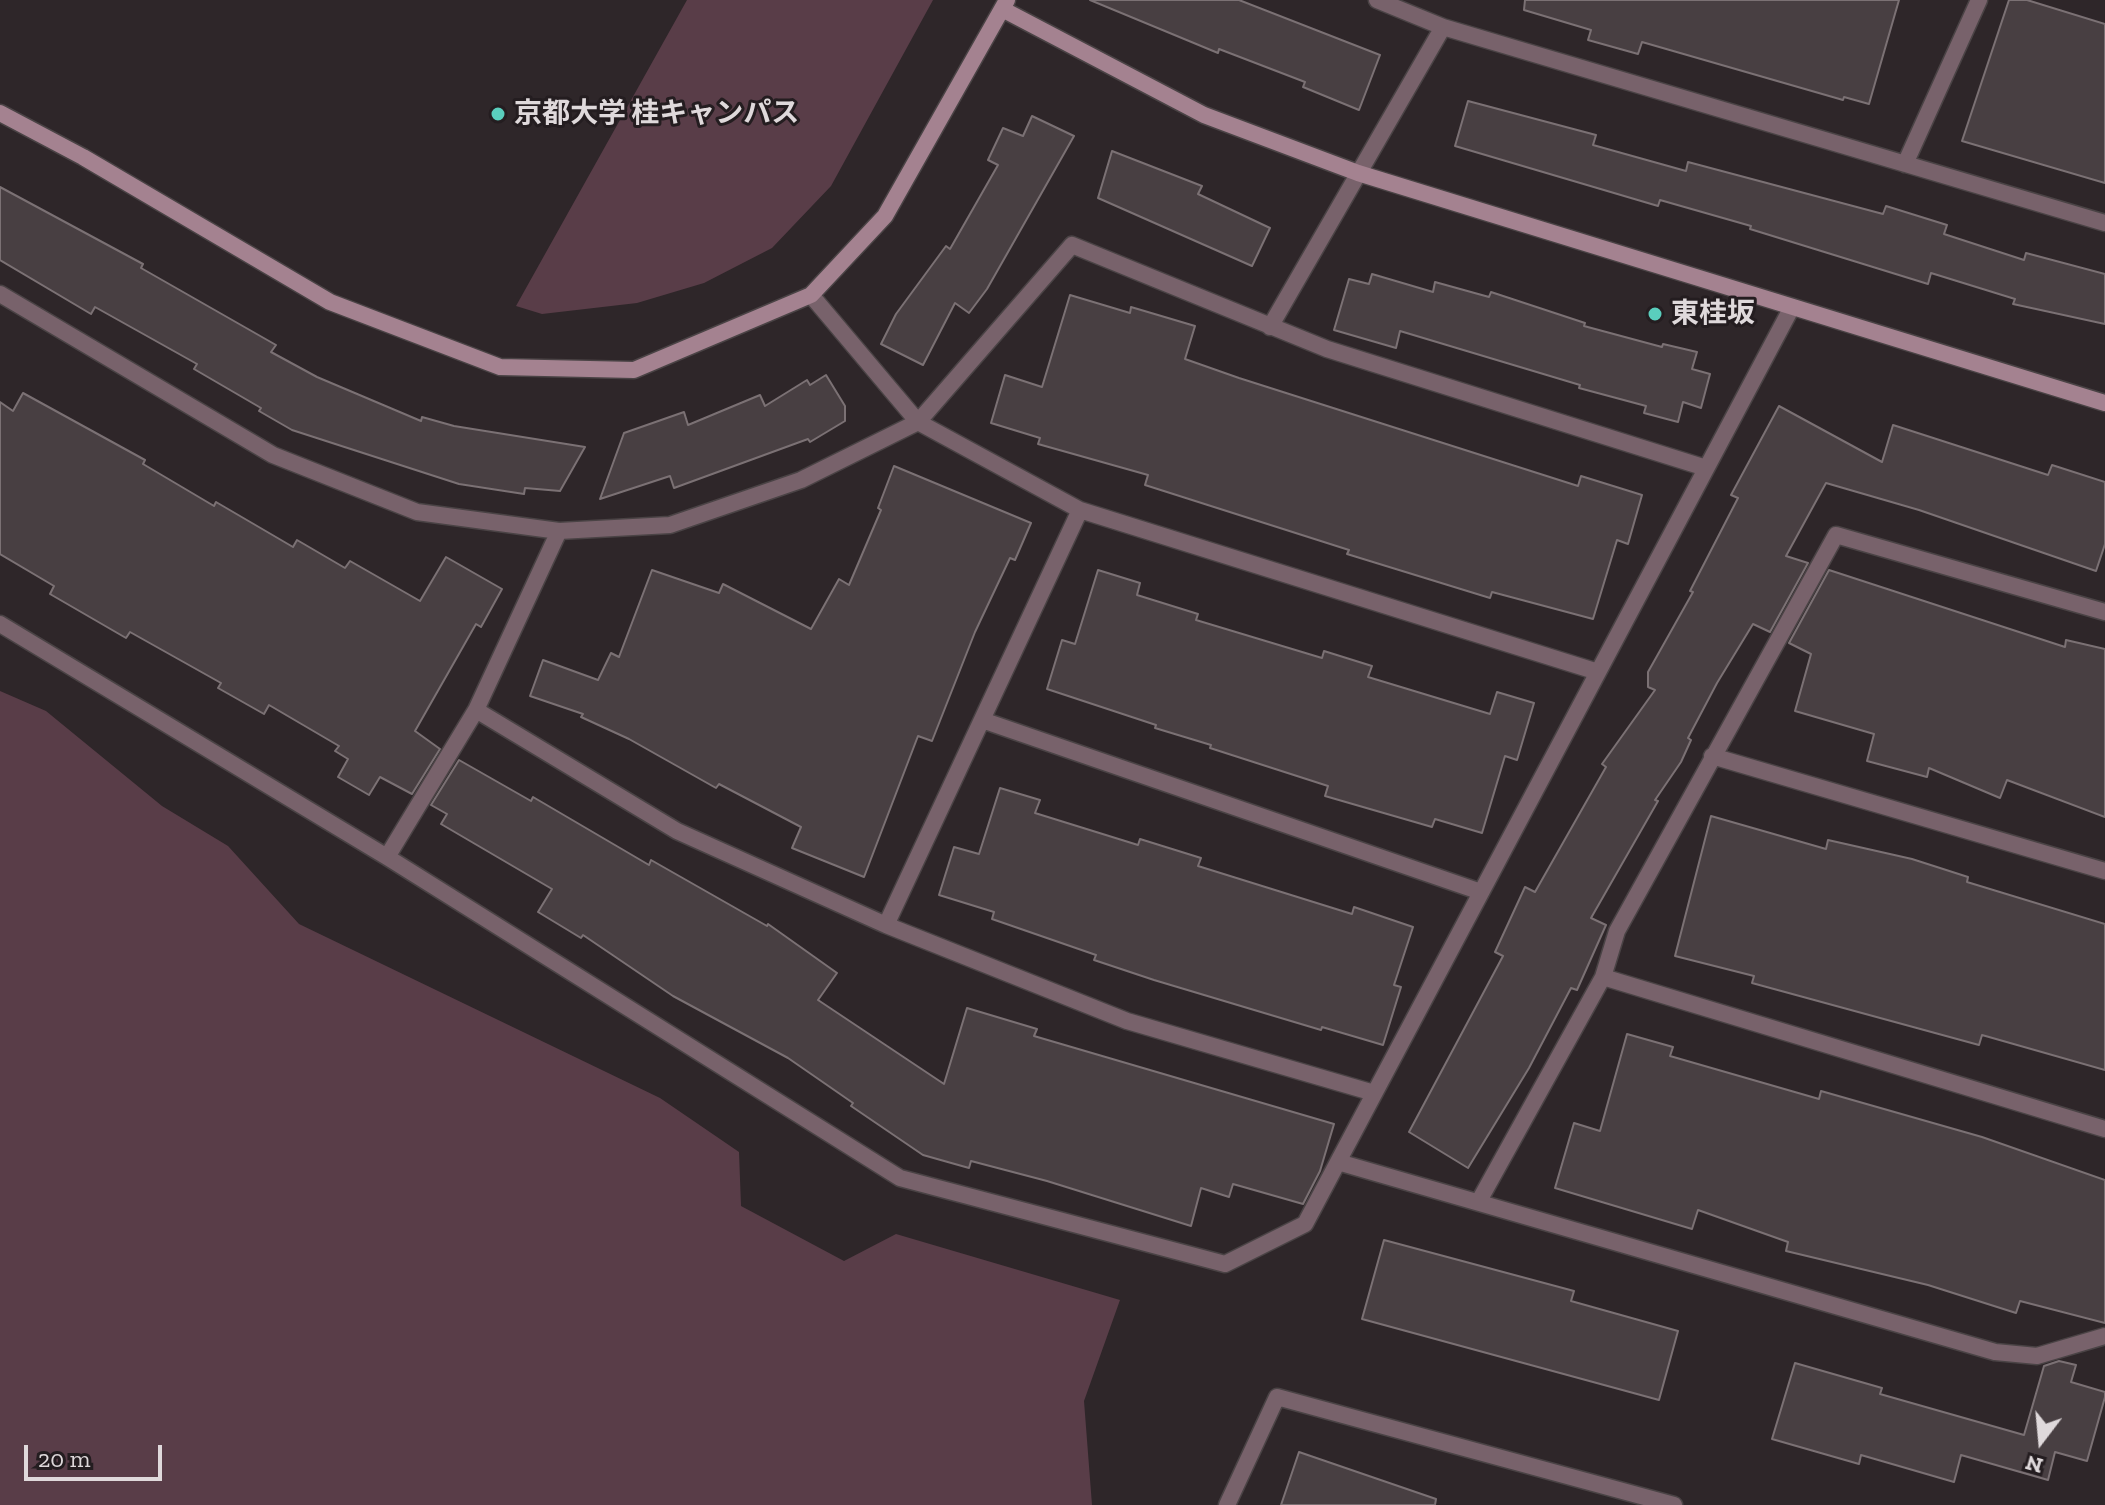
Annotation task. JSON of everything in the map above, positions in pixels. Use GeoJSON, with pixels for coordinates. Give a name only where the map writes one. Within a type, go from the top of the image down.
{"type":"FeatureCollection","features":[{"type":"Feature","properties":{"kind":"street"},"geometry":{"type":"LineString","coordinates":[[1377,0],[1443,27],[2105,223]]}},
{"type":"Feature","properties":{"kind":"street"},"geometry":{"type":"LineString","coordinates":[[1905,164],[1979,0]]}},
{"type":"Feature","properties":{"kind":"street"},"geometry":{"type":"LineString","coordinates":[[0,113],[83,157],[330,302],[500,367],[634,370],[811,295],[885,216],[1004,4],[1204,115],[1358,173],[2105,403]]}},
{"type":"Feature","properties":{"kind":"street"},"geometry":{"type":"LineString","coordinates":[[1270,327],[1443,27]]}},
{"type":"Feature","properties":{"kind":"street"},"geometry":{"type":"LineString","coordinates":[[0,294],[273,455],[417,512],[559,531],[670,525],[801,480],[918,422],[1072,245],[1327,349],[1706,468]]}},
{"type":"Feature","properties":{"kind":"street"},"geometry":{"type":"LineString","coordinates":[[811,295],[918,422],[1080,510],[1598,672]]}},
{"type":"Feature","properties":{"kind":"street"},"geometry":{"type":"LineString","coordinates":[[0,624],[387,857],[900,1178],[1225,1264],[1305,1224],[1792,307]]}},
{"type":"Feature","properties":{"kind":"street"},"geometry":{"type":"LineString","coordinates":[[886,925],[1080,510]]}},
{"type":"Feature","properties":{"kind":"street"},"geometry":{"type":"LineString","coordinates":[[387,857],[476,710],[559,531]]}},
{"type":"Feature","properties":{"kind":"street"},"geometry":{"type":"LineString","coordinates":[[1479,1201],[1603,977],[1617,931],[1836,535],[2105,612]]}},
{"type":"Feature","properties":{"kind":"street"},"geometry":{"type":"LineString","coordinates":[[476,710],[677,831],[886,925],[1127,1021],[1374,1093]]}},
{"type":"Feature","properties":{"kind":"street"},"geometry":{"type":"LineString","coordinates":[[982,720],[1481,892]]}},
{"type":"Feature","properties":{"kind":"street"},"geometry":{"type":"LineString","coordinates":[[1712,756],[2105,871]]}},
{"type":"Feature","properties":{"kind":"street"},"geometry":{"type":"LineString","coordinates":[[1603,977],[2105,1129]]}},
{"type":"Feature","properties":{"kind":"street"},"geometry":{"type":"LineString","coordinates":[[1338,1162],[1995,1352],[2037,1356],[2105,1336]]}},
{"type":"Feature","properties":{"kind":"street"},"geometry":{"type":"LineString","coordinates":[[1227,1505],[1277,1397],[1674,1505]]}},
{"type":"Feature","properties":{"kind":"shaded area"},"geometry":{"type":"Polygon","coordinates":[[[687,0],[933,0],[831,186],[772,248],[704,283],[637,303],[542,314],[516,306],[687,0]]]}},
{"type":"Feature","properties":{"kind":"shaded area"},"geometry":{"type":"Polygon","coordinates":[[[0,691],[46,711],[162,806],[228,846],[299,924],[660,1098],[739,1152],[741,1206],[844,1261],[896,1234],[1120,1300],[1084,1401],[1092,1505],[0,1505],[0,691]]]}},
{"type":"Feature","properties":{"kind":"building"},"geometry":{"type":"Polygon","coordinates":[[[1090,0],[1239,0],[1380,55],[1359,110],[1303,87],[1305,82],[1219,49],[1218,53],[1090,0]]]}},
{"type":"Feature","properties":{"kind":"building"},"geometry":{"type":"Polygon","coordinates":[[[1525,0],[1899,0],[1869,104],[1844,97],[1843,100],[1642,42],[1638,54],[1588,40],[1591,30],[1524,10],[1525,0]]]}},
{"type":"Feature","properties":{"kind":"building"},"geometry":{"type":"Polygon","coordinates":[[[2009,0],[2027,0],[2105,24],[2105,183],[1962,141],[2009,0]]]}},
{"type":"Feature","properties":{"kind":"building"},"geometry":{"type":"Polygon","coordinates":[[[1468,101],[1596,135],[1593,145],[1686,171],[1688,162],[1883,214],[1886,206],[1947,225],[1944,234],[2024,260],[2026,253],[2105,274],[2105,324],[2013,304],[2015,299],[1931,273],[1928,284],[1750,229],[1751,226],[1660,200],[1658,206],[1455,146],[1468,101]]]}},
{"type":"Feature","properties":{"kind":"building"},"geometry":{"type":"Polygon","coordinates":[[[1032,116],[1074,136],[987,289],[969,313],[955,303],[923,365],[881,344],[896,314],[946,246],[950,249],[998,165],[988,160],[1003,128],[1023,136],[1032,116]]]}},
{"type":"Feature","properties":{"kind":"building"},"geometry":{"type":"Polygon","coordinates":[[[1112,151],[1202,186],[1198,194],[1270,228],[1252,266],[1098,198],[1112,151]]]}},
{"type":"Feature","properties":{"kind":"building"},"geometry":{"type":"Polygon","coordinates":[[[0,187],[143,264],[141,268],[276,345],[271,352],[317,377],[421,421],[422,417],[454,426],[585,447],[560,491],[525,488],[524,494],[459,484],[292,430],[194,369],[197,364],[95,307],[91,314],[0,260],[0,187]]]}},
{"type":"Feature","properties":{"kind":"building"},"geometry":{"type":"Polygon","coordinates":[[[1372,274],[1433,292],[1435,282],[1489,297],[1491,292],[1585,323],[1584,326],[1662,347],[1663,344],[1697,352],[1692,369],[1710,374],[1701,408],[1683,402],[1678,422],[1644,413],[1646,406],[1400,331],[1396,348],[1334,330],[1349,279],[1369,284],[1372,274]]]}},
{"type":"Feature","properties":{"kind":"building"},"geometry":{"type":"Polygon","coordinates":[[[1070,295],[1130,313],[1131,307],[1195,326],[1185,359],[1239,378],[1578,486],[1581,476],[1642,495],[1628,544],[1617,540],[1593,619],[1492,592],[1490,598],[1347,554],[1349,550],[1145,485],[1148,475],[1038,444],[1040,438],[991,423],[1005,375],[1042,387],[1070,295]]]}},
{"type":"Feature","properties":{"kind":"building"},"geometry":{"type":"Polygon","coordinates":[[[826,375],[845,406],[845,421],[810,442],[808,439],[674,488],[670,476],[600,499],[624,433],[684,412],[688,425],[760,395],[765,406],[807,380],[810,385],[826,375]]]}},
{"type":"Feature","properties":{"kind":"building"},"geometry":{"type":"Polygon","coordinates":[[[23,393],[145,460],[143,464],[214,506],[216,502],[293,547],[297,540],[345,568],[350,561],[420,601],[446,557],[502,589],[481,627],[476,624],[415,731],[440,749],[412,794],[380,777],[369,795],[338,777],[348,759],[335,751],[339,746],[269,705],[264,714],[218,688],[221,683],[130,632],[126,638],[50,594],[54,586],[0,554],[0,402],[13,411],[23,393]]]}},
{"type":"Feature","properties":{"kind":"building"},"geometry":{"type":"Polygon","coordinates":[[[1779,406],[1882,462],[1893,425],[2048,475],[2052,465],[2105,482],[2105,544],[2096,571],[1919,510],[1826,483],[1786,556],[1808,563],[1770,632],[1753,624],[1717,683],[1688,738],[1691,740],[1681,762],[1655,800],[1658,801],[1591,918],[1606,925],[1577,990],[1571,988],[1529,1068],[1468,1168],[1409,1132],[1503,956],[1495,952],[1525,887],[1535,892],[1606,767],[1602,764],[1655,690],[1648,687],[1648,672],[1693,592],[1690,591],[1738,498],[1731,495],[1779,406]]]}},
{"type":"Feature","properties":{"kind":"building"},"geometry":{"type":"Polygon","coordinates":[[[894,466],[1031,523],[1015,560],[1010,558],[975,632],[932,741],[918,736],[864,877],[792,848],[801,827],[719,784],[716,788],[629,739],[581,717],[583,714],[530,696],[543,660],[598,680],[611,653],[619,657],[652,570],[719,593],[723,584],[811,629],[839,579],[849,585],[881,510],[878,508],[894,466]]]}},
{"type":"Feature","properties":{"kind":"building"},"geometry":{"type":"Polygon","coordinates":[[[1098,570],[1140,583],[1137,595],[1198,614],[1196,620],[1322,658],[1324,651],[1372,666],[1368,677],[1490,714],[1497,692],[1534,703],[1517,760],[1505,756],[1482,833],[1435,819],[1432,827],[1325,796],[1328,786],[1210,748],[1211,745],[1155,728],[1156,725],[1047,689],[1062,640],[1075,644],[1098,570]]]}},
{"type":"Feature","properties":{"kind":"building"},"geometry":{"type":"Polygon","coordinates":[[[1829,570],[2065,647],[2066,640],[2105,649],[2105,817],[2007,780],[2000,798],[1929,768],[1927,777],[1867,761],[1874,734],[1795,711],[1811,654],[1789,643],[1829,570]]]}},
{"type":"Feature","properties":{"kind":"building"},"geometry":{"type":"Polygon","coordinates":[[[459,760],[531,801],[533,797],[649,865],[651,860],[768,924],[837,973],[818,1000],[944,1084],[967,1008],[1037,1029],[1034,1036],[1334,1124],[1320,1171],[1303,1204],[1233,1184],[1229,1197],[1201,1188],[1191,1226],[1047,1181],[971,1161],[969,1168],[923,1155],[788,1058],[673,996],[583,935],[581,938],[538,912],[552,889],[441,824],[447,814],[431,805],[459,760]]]}},
{"type":"Feature","properties":{"kind":"building"},"geometry":{"type":"Polygon","coordinates":[[[1000,788],[1040,800],[1035,813],[1138,845],[1140,839],[1201,858],[1198,866],[1352,914],[1354,907],[1413,927],[1394,985],[1401,987],[1383,1045],[1322,1027],[1321,1030],[1094,960],[1096,955],[992,919],[994,912],[939,895],[954,847],[979,854],[1000,788]]]}},
{"type":"Feature","properties":{"kind":"building"},"geometry":{"type":"Polygon","coordinates":[[[1711,816],[1826,849],[1828,840],[1912,859],[1968,877],[1967,882],[2105,924],[2105,1070],[1982,1035],[1979,1045],[1752,983],[1754,976],[1675,956],[1711,816]]]}},
{"type":"Feature","properties":{"kind":"building"},"geometry":{"type":"Polygon","coordinates":[[[1627,1034],[1673,1047],[1670,1056],[1819,1099],[1821,1091],[1982,1137],[2105,1180],[2105,1323],[2020,1301],[2016,1313],[1928,1285],[1786,1251],[1788,1242],[1698,1210],[1692,1229],[1555,1188],[1574,1123],[1600,1131],[1627,1034]]]}},
{"type":"Feature","properties":{"kind":"building"},"geometry":{"type":"Polygon","coordinates":[[[1384,1240],[1574,1291],[1571,1301],[1678,1331],[1659,1400],[1362,1319],[1384,1240]]]}},
{"type":"Feature","properties":{"kind":"building"},"geometry":{"type":"Polygon","coordinates":[[[2059,1361],[2076,1365],[2071,1382],[2105,1392],[2105,1397],[2087,1461],[2055,1452],[2048,1480],[1961,1455],[1954,1482],[1861,1455],[1859,1464],[1772,1439],[1795,1363],[1882,1388],[1880,1394],[2024,1435],[2044,1366],[2059,1361]]]}},
{"type":"Feature","properties":{"kind":"building"},"geometry":{"type":"Polygon","coordinates":[[[1299,1452],[1436,1499],[1435,1505],[1281,1505],[1299,1452]]]}},
{"type":"Feature","properties":{"kind":"place","name":"京都大学 桂キャンパス"},"geometry":{"type":"Point","coordinates":[498,114]}},
{"type":"Feature","properties":{"kind":"place","name":"東桂坂"},"geometry":{"type":"Point","coordinates":[1655,314]}}]}
